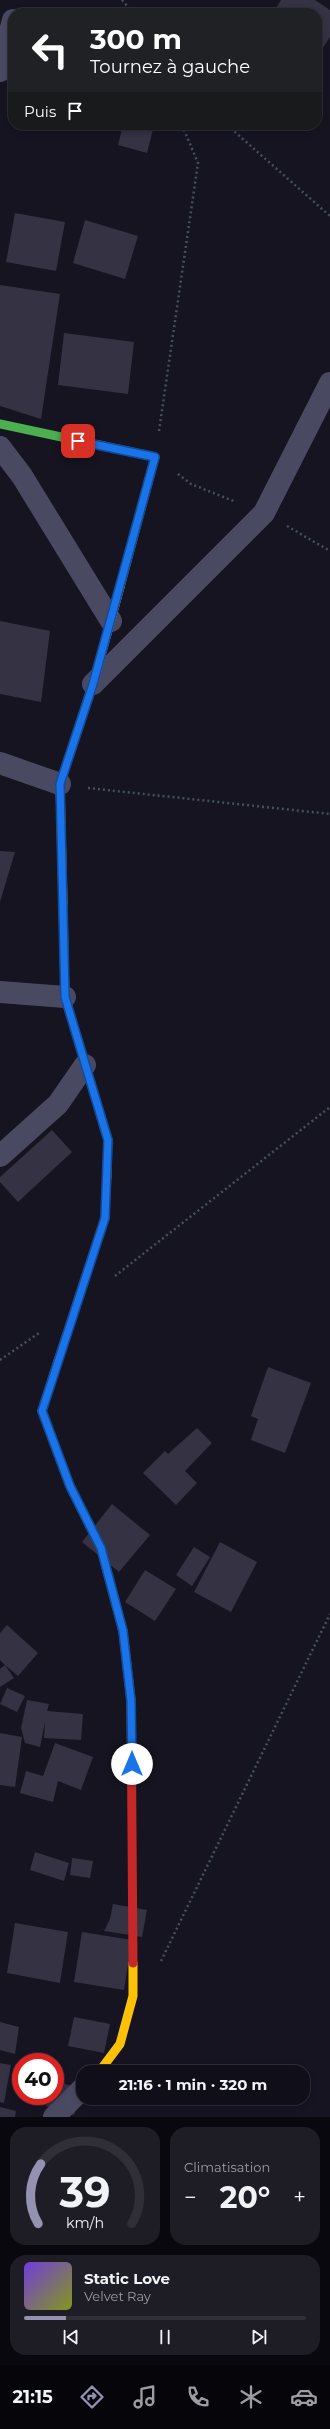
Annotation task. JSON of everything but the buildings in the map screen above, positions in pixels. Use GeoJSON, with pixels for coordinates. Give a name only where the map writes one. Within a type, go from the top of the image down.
{"type":"FeatureCollection","features":[{"type":"Feature","properties":{"kind":"street"},"geometry":{"type":"LineString","coordinates":[[1,62],[8,38]]}},
{"type":"Feature","properties":{"kind":"street"},"geometry":{"type":"LineString","coordinates":[[93,684],[264,513],[330,383]]}},
{"type":"Feature","properties":{"kind":"street"},"geometry":{"type":"LineString","coordinates":[[0,424],[155,457],[93,684],[60,784],[65,997],[108,1140],[105,1218],[42,1411],[70,1486],[101,1548],[123,1631],[131,1701],[133,1996],[120,2044],[104,2065]]}},
{"type":"Feature","properties":{"kind":"street"},"geometry":{"type":"LineString","coordinates":[[0,447],[22,476],[111,621]]}},
{"type":"Feature","properties":{"kind":"street"},"geometry":{"type":"LineString","coordinates":[[0,763],[60,784]]}},
{"type":"Feature","properties":{"kind":"street"},"geometry":{"type":"LineString","coordinates":[[0,992],[65,997]]}},
{"type":"Feature","properties":{"kind":"street"},"geometry":{"type":"LineString","coordinates":[[0,1156],[58,1104],[85,1065]]}},
{"type":"Feature","properties":{"kind":"street"},"geometry":{"type":"LineString","coordinates":[[54,2117],[76,2095]]}},
{"type":"Feature","properties":{"kind":"path"},"geometry":{"type":"LineString","coordinates":[[122,0],[129,8]]}},
{"type":"Feature","properties":{"kind":"path"},"geometry":{"type":"LineString","coordinates":[[155,457],[198,164],[184,130]]}},
{"type":"Feature","properties":{"kind":"path"},"geometry":{"type":"LineString","coordinates":[[233,130],[330,216]]}},
{"type":"Feature","properties":{"kind":"path"},"geometry":{"type":"LineString","coordinates":[[60,784],[330,814]]}},
{"type":"Feature","properties":{"kind":"path"},"geometry":{"type":"LineString","coordinates":[[112,1278],[330,1107]]}},
{"type":"Feature","properties":{"kind":"path"},"geometry":{"type":"LineString","coordinates":[[0,1360],[75,1308]]}},
{"type":"Feature","properties":{"kind":"path"},"geometry":{"type":"LineString","coordinates":[[159,1966],[330,1614]]}},
{"type":"Feature","properties":{"kind":"traffic: fast"},"geometry":{"type":"LineString","coordinates":[[0,424],[155,457],[120,587]]}},
{"type":"Feature","properties":{"kind":"traffic: fast"},"geometry":{"type":"LineString","coordinates":[[63,902],[65,997],[108,1140],[107,1177]]}},
{"type":"Feature","properties":{"kind":"traffic: fast"},"geometry":{"type":"LineString","coordinates":[[58,1361],[42,1411],[70,1486],[101,1548],[123,1631],[131,1700]]}},
{"type":"Feature","properties":{"kind":"traffic: slow"},"geometry":{"type":"LineString","coordinates":[[63,902],[60,784],[93,684],[120,587]]}},
{"type":"Feature","properties":{"kind":"traffic: slow"},"geometry":{"type":"LineString","coordinates":[[104,2065],[120,2044],[133,1996],[133,1963]]}},
{"type":"Feature","properties":{"kind":"traffic: jam"},"geometry":{"type":"LineString","coordinates":[[58,1361],[105,1218],[107,1177]]}},
{"type":"Feature","properties":{"kind":"traffic: jam"},"geometry":{"type":"LineString","coordinates":[[131,1700],[133,1963]]}},
{"type":"Feature","properties":{"kind":"route"},"geometry":{"type":"LineString","coordinates":[[78,441],[155,457],[93,684],[60,784],[65,934],[65,997],[108,1140],[105,1218],[42,1411],[70,1486],[101,1548],[123,1631],[131,1701],[132,1764]]}}]}
